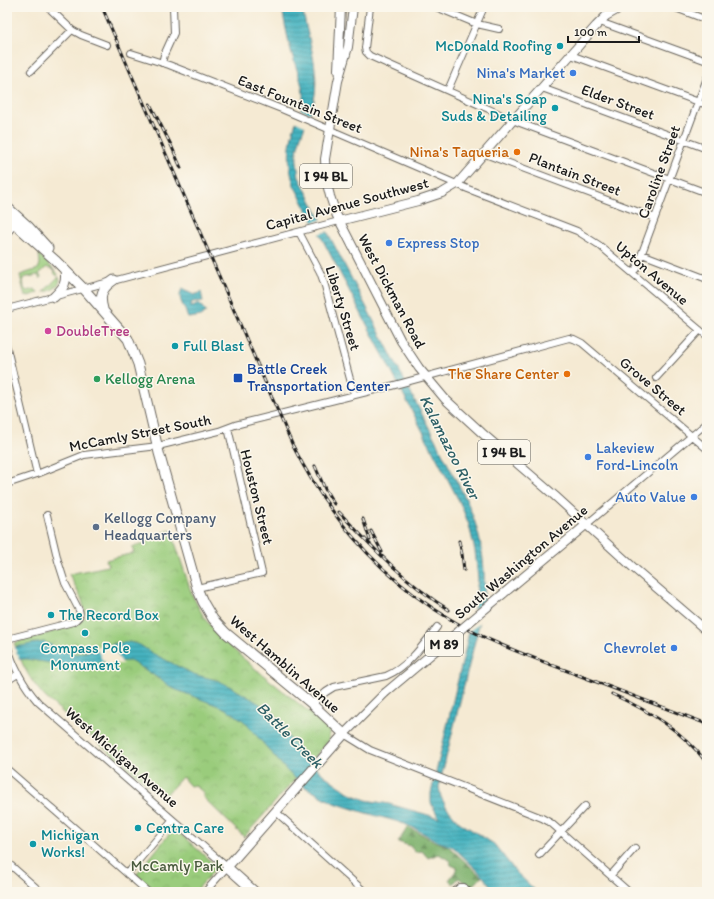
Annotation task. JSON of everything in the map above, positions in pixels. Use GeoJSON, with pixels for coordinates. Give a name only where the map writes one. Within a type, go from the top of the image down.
{"type":"FeatureCollection","features":[{"type":"Feature","properties":{"kind":"highway"},"geometry":{"type":"LineString","coordinates":[[7,207],[18,222]]}},
{"type":"Feature","properties":{"kind":"highway"},"geometry":{"type":"LineString","coordinates":[[7,217],[18,222]]}},
{"type":"Feature","properties":{"kind":"highway","name":"West Hamblin Avenue"},"geometry":{"type":"LineString","coordinates":[[18,222],[84,289],[128,339],[136,355],[158,446],[197,588],[203,602],[213,618],[226,634],[312,704],[344,734]]}},
{"type":"Feature","properties":{"kind":"highway"},"geometry":{"type":"LineString","coordinates":[[54,297],[65,286],[67,279],[65,270]]}},
{"type":"Feature","properties":{"kind":"highway"},"geometry":{"type":"LineString","coordinates":[[103,311],[100,297],[101,292],[114,280]]}},
{"type":"Feature","properties":{"kind":"highway","name":"South Washington Avenue"},"geometry":{"type":"LineString","coordinates":[[226,867],[344,734]]}},
{"type":"Feature","properties":{"kind":"highway","name":"West Michigan Avenue"},"geometry":{"type":"LineString","coordinates":[[226,867],[255,892]]}},
{"type":"Feature","properties":{"kind":"main road","name":"I 94 BL"},"geometry":{"type":"LineString","coordinates":[[338,81],[338,47],[341,7]]}},
{"type":"Feature","properties":{"kind":"main road","name":"I 94 BL"},"geometry":{"type":"LineString","coordinates":[[340,221],[330,196],[326,180],[325,159],[338,81],[348,46],[353,7]]}},
{"type":"Feature","properties":{"kind":"main road","name":"Capital Avenue Southwest"},"geometry":{"type":"LineString","coordinates":[[340,221],[418,201],[442,193],[457,184],[600,22],[622,7]]}},
{"type":"Feature","properties":{"kind":"main road","name":"West Dickman Road"},"geometry":{"type":"LineString","coordinates":[[340,221],[401,341],[413,361],[445,399],[587,524],[636,570],[706,627]]}},
{"type":"Feature","properties":{"kind":"main road","name":"South Washington Avenue"},"geometry":{"type":"LineString","coordinates":[[344,734],[385,693],[587,524]]}},
{"type":"Feature","properties":{"kind":"street"},"geometry":{"type":"LineString","coordinates":[[48,7],[72,30],[107,45]]}},
{"type":"Feature","properties":{"kind":"street"},"geometry":{"type":"LineString","coordinates":[[162,62],[174,33],[172,7]]}},
{"type":"Feature","properties":{"kind":"street"},"geometry":{"type":"LineString","coordinates":[[370,7],[365,45],[366,52],[372,57],[514,120],[707,193]]}},
{"type":"Feature","properties":{"kind":"street"},"geometry":{"type":"LineString","coordinates":[[436,7],[477,24],[499,29]]}},
{"type":"Feature","properties":{"kind":"street"},"geometry":{"type":"LineString","coordinates":[[448,90],[484,7]]}},
{"type":"Feature","properties":{"kind":"street"},"geometry":{"type":"LineString","coordinates":[[672,7],[707,20]]}},
{"type":"Feature","properties":{"kind":"street"},"geometry":{"type":"LineString","coordinates":[[600,22],[707,61]]}},
{"type":"Feature","properties":{"kind":"street"},"geometry":{"type":"LineString","coordinates":[[31,70],[72,30]]}},
{"type":"Feature","properties":{"kind":"street","name":"East Fountain Street"},"geometry":{"type":"LineString","coordinates":[[131,53],[162,62],[297,115],[457,184],[567,227],[582,234],[599,245]]}},
{"type":"Feature","properties":{"kind":"street"},"geometry":{"type":"LineString","coordinates":[[570,55],[707,105]]}},
{"type":"Feature","properties":{"kind":"street","name":"Caroline Street"},"geometry":{"type":"LineString","coordinates":[[632,273],[636,269],[642,254],[707,78]]}},
{"type":"Feature","properties":{"kind":"street","name":"Elder Street"},"geometry":{"type":"LineString","coordinates":[[542,88],[707,149]]}},
{"type":"Feature","properties":{"kind":"street","name":"Plantain Street"},"geometry":{"type":"LineString","coordinates":[[485,154],[655,218]]}},
{"type":"Feature","properties":{"kind":"street","name":"Capital Avenue Southwest"},"geometry":{"type":"LineString","coordinates":[[7,309],[340,221]]}},
{"type":"Feature","properties":{"kind":"street"},"geometry":{"type":"LineString","coordinates":[[7,233],[18,222]]}},
{"type":"Feature","properties":{"kind":"street","name":"Liberty Street"},"geometry":{"type":"LineString","coordinates":[[299,232],[320,272],[325,286],[354,394]]}},
{"type":"Feature","properties":{"kind":"street","name":"Upton Avenue"},"geometry":{"type":"LineString","coordinates":[[599,245],[707,336]]}},
{"type":"Feature","properties":{"kind":"street"},"geometry":{"type":"LineString","coordinates":[[642,254],[707,278]]}},
{"type":"Feature","properties":{"kind":"street"},"geometry":{"type":"LineString","coordinates":[[656,378],[700,330]]}},
{"type":"Feature","properties":{"kind":"street","name":"McCamly Street South"},"geometry":{"type":"LineString","coordinates":[[7,484],[37,474],[73,458],[90,453],[158,446],[354,394],[391,386],[564,339],[574,339],[582,343]]}},
{"type":"Feature","properties":{"kind":"street","name":"Grove Street"},"geometry":{"type":"LineString","coordinates":[[582,343],[707,449]]}},
{"type":"Feature","properties":{"kind":"street"},"geometry":{"type":"LineString","coordinates":[[7,348],[37,474]]}},
{"type":"Feature","properties":{"kind":"street","name":"South Washington Avenue"},"geometry":{"type":"LineString","coordinates":[[587,524],[707,423]]}},
{"type":"Feature","properties":{"kind":"street","name":"Houston Street"},"geometry":{"type":"LineString","coordinates":[[197,588],[261,570],[228,428]]}},
{"type":"Feature","properties":{"kind":"street"},"geometry":{"type":"LineString","coordinates":[[7,639],[73,622],[78,618],[79,610],[65,583],[60,569],[47,515]]}},
{"type":"Feature","properties":{"kind":"street"},"geometry":{"type":"LineString","coordinates":[[312,704],[334,687],[386,676],[392,673],[413,656],[437,627]]}},
{"type":"Feature","properties":{"kind":"street","name":"West Michigan Avenue"},"geometry":{"type":"LineString","coordinates":[[7,645],[17,671],[31,693],[46,709],[226,867]]}},
{"type":"Feature","properties":{"kind":"street"},"geometry":{"type":"LineString","coordinates":[[7,681],[17,671]]}},
{"type":"Feature","properties":{"kind":"street","name":"West Hamblin Avenue"},"geometry":{"type":"LineString","coordinates":[[344,734],[370,750],[542,818],[551,823],[629,892]]}},
{"type":"Feature","properties":{"kind":"street"},"geometry":{"type":"LineString","coordinates":[[7,769],[148,892]]}},
{"type":"Feature","properties":{"kind":"street"},"geometry":{"type":"LineString","coordinates":[[539,855],[585,806]]}},
{"type":"Feature","properties":{"kind":"street"},"geometry":{"type":"LineString","coordinates":[[275,811],[365,892]]}},
{"type":"Feature","properties":{"kind":"street"},"geometry":{"type":"LineString","coordinates":[[127,874],[173,820]]}},
{"type":"Feature","properties":{"kind":"street"},"geometry":{"type":"LineString","coordinates":[[611,875],[635,848]]}},
{"type":"Feature","properties":{"kind":"street"},"geometry":{"type":"LineString","coordinates":[[7,862],[41,892]]}},
{"type":"Feature","properties":{"kind":"street"},"geometry":{"type":"LineString","coordinates":[[205,892],[226,867]]}},
{"type":"Feature","properties":{"kind":"street"},"geometry":{"type":"LineString","coordinates":[[455,890],[460,887],[464,887],[469,892]]}},
{"type":"Feature","properties":{"kind":"green space"},"geometry":{"type":"Polygon","coordinates":[[[39,254],[58,274],[57,276],[51,268],[49,269],[47,267],[39,274],[41,277],[40,279],[38,275],[23,278],[24,288],[27,291],[35,289],[38,293],[25,297],[20,275],[38,269],[40,264],[39,254]]]}},
{"type":"Feature","properties":{"kind":"green space"},"geometry":{"type":"Polygon","coordinates":[[[59,277],[59,284],[55,288],[43,292],[57,278],[59,277]]]}},
{"type":"Feature","properties":{"kind":"green space"},"geometry":{"type":"Polygon","coordinates":[[[171,530],[192,595],[205,619],[223,640],[252,666],[329,728],[329,741],[244,837],[203,797],[203,792],[194,785],[190,786],[182,777],[163,798],[45,697],[26,672],[14,643],[76,625],[86,616],[82,600],[69,574],[108,566],[106,560],[134,553],[132,547],[147,542],[145,538],[171,530]]]}},
{"type":"Feature","properties":{"kind":"green space"},"geometry":{"type":"Polygon","coordinates":[[[408,827],[436,842],[448,846],[482,877],[470,887],[459,878],[453,884],[449,880],[458,868],[451,865],[450,861],[439,854],[428,858],[422,851],[415,852],[410,846],[398,842],[408,827]]]}},
{"type":"Feature","properties":{"kind":"green space","name":"McCamly Park"},"geometry":{"type":"Polygon","coordinates":[[[174,828],[217,867],[195,892],[156,892],[136,875],[174,828]]]}},
{"type":"Feature","properties":{"kind":"water"},"geometry":{"type":"Polygon","coordinates":[[[282,7],[302,7],[314,61],[316,83],[314,102],[298,145],[297,162],[299,177],[466,499],[476,525],[482,550],[484,605],[440,782],[439,787],[441,797],[447,808],[459,822],[494,844],[516,872],[537,892],[496,892],[478,871],[453,847],[437,841],[412,827],[399,822],[334,803],[305,787],[287,771],[244,721],[224,708],[174,689],[130,661],[100,662],[78,665],[57,664],[26,659],[7,660],[15,647],[44,642],[67,652],[76,654],[118,643],[129,642],[140,645],[152,653],[193,674],[219,681],[260,704],[305,758],[324,775],[351,794],[366,800],[389,804],[439,818],[431,803],[431,793],[474,608],[478,579],[475,551],[469,525],[461,505],[294,185],[290,169],[289,154],[293,130],[302,105],[303,93],[289,43],[282,7]]]}},
{"type":"Feature","properties":{"kind":"water"},"geometry":{"type":"Polygon","coordinates":[[[182,289],[194,295],[201,292],[203,301],[192,302],[191,306],[193,307],[199,303],[206,312],[201,316],[188,318],[180,299],[182,289]]]}},
{"type":"Feature","properties":{"kind":"pier"},"geometry":{"type":"Polygon","coordinates":[[[300,109],[312,114],[307,127],[294,121],[300,109]]]}},
{"type":"Feature","properties":{"kind":"pier"},"geometry":{"type":"Polygon","coordinates":[[[323,219],[329,231],[318,234],[312,223],[323,219]]]}},
{"type":"Feature","properties":{"kind":"pier"},"geometry":{"type":"Polygon","coordinates":[[[486,600],[482,621],[466,634],[471,612],[486,600]]]}},
{"type":"Feature","properties":{"kind":"pier"},"geometry":{"type":"Polygon","coordinates":[[[108,644],[123,664],[107,664],[101,658],[95,647],[108,644]]]}},
{"type":"Feature","properties":{"kind":"pier"},"geometry":{"type":"Polygon","coordinates":[[[14,645],[20,661],[7,662],[7,646],[14,645]]]}},
{"type":"Feature","properties":{"kind":"railway"},"geometry":{"type":"LineString","coordinates":[[102,7],[293,446],[323,497],[359,544],[401,585],[425,603],[464,627],[521,653],[707,724]]}},
{"type":"Feature","properties":{"kind":"railway"},"geometry":{"type":"LineString","coordinates":[[150,104],[181,168]]}},
{"type":"Feature","properties":{"kind":"railway"},"geometry":{"type":"LineString","coordinates":[[315,466],[325,489],[334,504]]}},
{"type":"Feature","properties":{"kind":"railway"},"geometry":{"type":"LineString","coordinates":[[339,512],[405,577],[419,589],[449,610]]}},
{"type":"Feature","properties":{"kind":"railway"},"geometry":{"type":"LineString","coordinates":[[363,519],[370,540]]}},
{"type":"Feature","properties":{"kind":"railway"},"geometry":{"type":"LineString","coordinates":[[371,531],[382,552]]}},
{"type":"Feature","properties":{"kind":"railway"},"geometry":{"type":"LineString","coordinates":[[459,541],[464,570]]}},
{"type":"Feature","properties":{"kind":"railway"},"geometry":{"type":"LineString","coordinates":[[612,694],[639,707],[664,722],[687,741],[707,763]]}},
{"type":"Feature","properties":{"kind":"place","name":"McDonald Roofing"},"geometry":{"type":"Point","coordinates":[560,46]}},
{"type":"Feature","properties":{"kind":"place","name":"Nina's Market"},"geometry":{"type":"Point","coordinates":[573,73]}},
{"type":"Feature","properties":{"kind":"place","name":"Nina's Soap Suds & Detailing"},"geometry":{"type":"Point","coordinates":[555,108]}},
{"type":"Feature","properties":{"kind":"place","name":"Nina's Taqueria"},"geometry":{"type":"Point","coordinates":[517,152]}},
{"type":"Feature","properties":{"kind":"place","name":"Express Stop"},"geometry":{"type":"Point","coordinates":[389,243]}},
{"type":"Feature","properties":{"kind":"place","name":"DoubleTree"},"geometry":{"type":"Point","coordinates":[48,331]}},
{"type":"Feature","properties":{"kind":"place","name":"Full Blast"},"geometry":{"type":"Point","coordinates":[175,346]}},
{"type":"Feature","properties":{"kind":"place","name":"The Share Center"},"geometry":{"type":"Point","coordinates":[567,374]}},
{"type":"Feature","properties":{"kind":"place","name":"Battle Creek Transportation Center"},"geometry":{"type":"Point","coordinates":[238,378]}},
{"type":"Feature","properties":{"kind":"place","name":"Kellogg Arena"},"geometry":{"type":"Point","coordinates":[97,379]}},
{"type":"Feature","properties":{"kind":"place","name":"Lakeview Ford-Lincoln"},"geometry":{"type":"Point","coordinates":[588,457]}},
{"type":"Feature","properties":{"kind":"place","name":"Auto Value"},"geometry":{"type":"Point","coordinates":[694,497]}},
{"type":"Feature","properties":{"kind":"place","name":"Kellogg Company Headquarters"},"geometry":{"type":"Point","coordinates":[96,527]}},
{"type":"Feature","properties":{"kind":"place","name":"The Record Box"},"geometry":{"type":"Point","coordinates":[51,615]}},
{"type":"Feature","properties":{"kind":"place","name":"Compass Pole Monument"},"geometry":{"type":"Point","coordinates":[85,633]}},
{"type":"Feature","properties":{"kind":"place","name":"Chevrolet"},"geometry":{"type":"Point","coordinates":[674,648]}},
{"type":"Feature","properties":{"kind":"place","name":"Centra Care"},"geometry":{"type":"Point","coordinates":[138,828]}},
{"type":"Feature","properties":{"kind":"place","name":"Michigan Works!"},"geometry":{"type":"Point","coordinates":[33,844]}},
{"type":"Feature","properties":{"kind":"water label","name":"Kalamazoo River"},"geometry":{"type":"Point","coordinates":[450,447]}},
{"type":"Feature","properties":{"kind":"water label","name":"Battle Creek"},"geometry":{"type":"Point","coordinates":[290,735]}}]}
